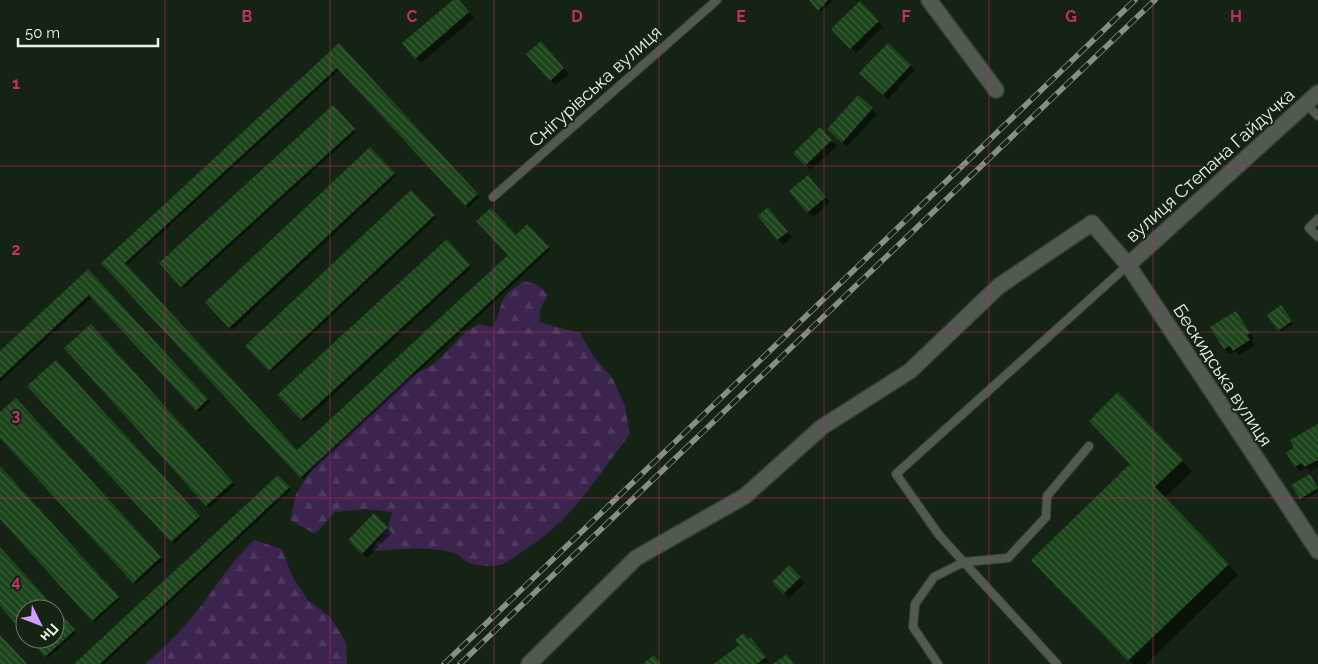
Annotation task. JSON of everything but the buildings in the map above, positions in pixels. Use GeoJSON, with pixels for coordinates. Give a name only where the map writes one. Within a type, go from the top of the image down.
{"type":"FeatureCollection","features":[{"type":"Feature","properties":{"kind":"street"},"geometry":{"type":"LineString","coordinates":[[929,0],[996,90]]}},
{"type":"Feature","properties":{"kind":"street","name":"вулиця Степана Гайдучка"},"geometry":{"type":"LineString","coordinates":[[1128,266],[1318,93]]}},
{"type":"Feature","properties":{"kind":"street","name":"Бескидська вулиця"},"geometry":{"type":"LineString","coordinates":[[529,664],[636,558],[745,496],[822,427],[910,371],[999,286],[1092,223],[1128,266],[1318,551]]}},
{"type":"Feature","properties":{"kind":"lane","name":"Снігурівська вулиця"},"geometry":{"type":"LineString","coordinates":[[493,197],[717,0]]}},
{"type":"Feature","properties":{"kind":"lane"},"geometry":{"type":"LineString","coordinates":[[1306,104],[1318,116]]}},
{"type":"Feature","properties":{"kind":"lane"},"geometry":{"type":"LineString","coordinates":[[1318,219],[1309,228],[1318,237]]}},
{"type":"Feature","properties":{"kind":"lane"},"geometry":{"type":"LineString","coordinates":[[1057,664],[940,535],[896,474],[1128,266]]}},
{"type":"Feature","properties":{"kind":"lane"},"geometry":{"type":"LineString","coordinates":[[938,664],[913,627],[915,604],[934,578],[964,562],[1008,558],[1046,517],[1047,496],[1089,446]]}},
{"type":"Feature","properties":{"kind":"green space"},"geometry":{"type":"Polygon","coordinates":[[[524,281],[538,285],[548,295],[541,307],[539,322],[580,333],[594,357],[613,379],[625,406],[630,434],[570,512],[541,539],[506,563],[493,566],[473,564],[454,553],[433,549],[371,551],[388,527],[392,512],[365,509],[335,512],[315,534],[290,520],[296,494],[311,470],[329,448],[409,377],[434,364],[467,331],[479,324],[493,327],[505,297],[512,289],[524,281]]]}},
{"type":"Feature","properties":{"kind":"green space"},"geometry":{"type":"Polygon","coordinates":[[[254,540],[282,549],[292,576],[308,600],[330,617],[346,642],[347,664],[145,664],[188,622],[232,564],[254,540]]]}},
{"type":"Feature","properties":{"kind":"railway"},"geometry":{"type":"LineString","coordinates":[[444,664],[1135,0]]}},
{"type":"Feature","properties":{"kind":"railway"},"geometry":{"type":"LineString","coordinates":[[460,664],[1155,0]]}}]}
